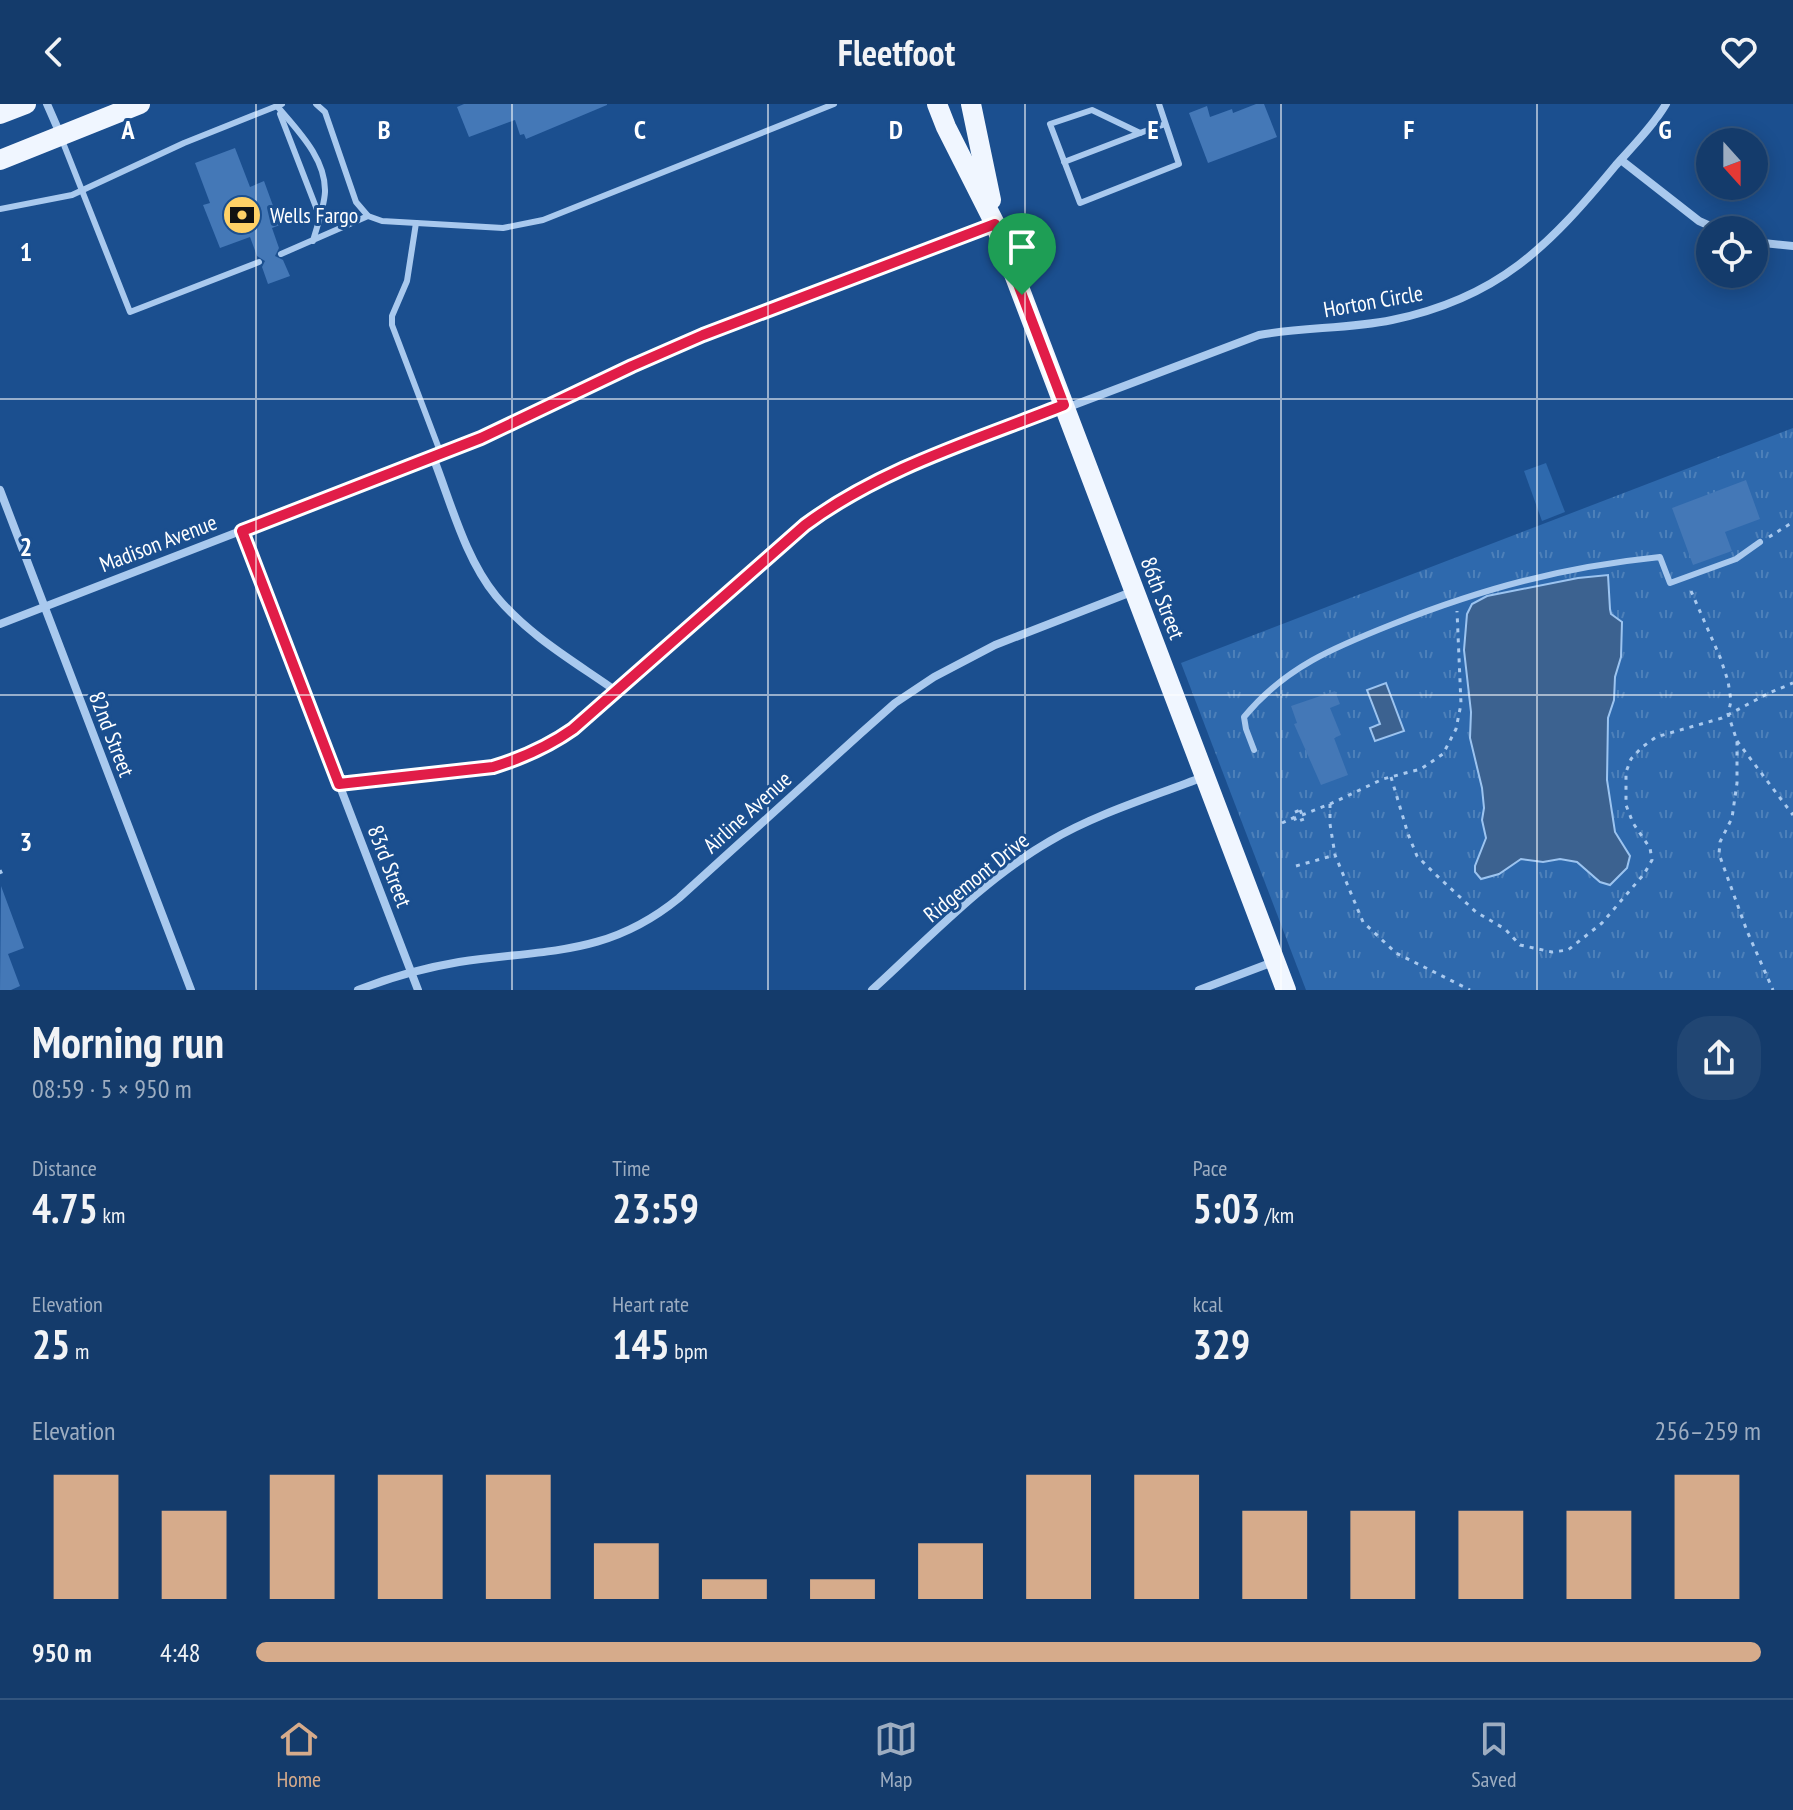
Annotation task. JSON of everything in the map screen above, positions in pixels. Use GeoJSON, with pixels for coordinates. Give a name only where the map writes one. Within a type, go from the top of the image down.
{"type":"FeatureCollection","features":[{"type":"Feature","properties":{"kind":"main road"},"geometry":{"type":"LineString","coordinates":[[0,114],[26,104]]}},
{"type":"Feature","properties":{"kind":"main road"},"geometry":{"type":"LineString","coordinates":[[0,160],[140,104]]}},
{"type":"Feature","properties":{"kind":"main road","name":"86th Street"},"geometry":{"type":"LineString","coordinates":[[937,104],[995,224],[1286,990]]}},
{"type":"Feature","properties":{"kind":"main road","name":"86th Street"},"geometry":{"type":"LineString","coordinates":[[971,104],[995,224]]}},
{"type":"Feature","properties":{"kind":"street"},"geometry":{"type":"LineString","coordinates":[[47,104],[61,136]]}},
{"type":"Feature","properties":{"kind":"street","name":"Horton Circle"},"geometry":{"type":"LineString","coordinates":[[339,784],[466,770],[515,760],[564,735],[805,525],[834,504],[896,472],[1259,335],[1393,320],[1460,299],[1489,285],[1542,249],[1573,217],[1666,104]]}},
{"type":"Feature","properties":{"kind":"street"},"geometry":{"type":"LineString","coordinates":[[1621,160],[1696,219]]}},
{"type":"Feature","properties":{"kind":"street","name":"Madison Avenue"},"geometry":{"type":"LineString","coordinates":[[0,624],[437,456],[703,335],[995,224]]}},
{"type":"Feature","properties":{"kind":"street"},"geometry":{"type":"LineString","coordinates":[[1768,243],[1793,246]]}},
{"type":"Feature","properties":{"kind":"street"},"geometry":{"type":"LineString","coordinates":[[437,456],[465,540],[484,579],[497,597],[527,628],[616,691]]}},
{"type":"Feature","properties":{"kind":"street","name":"82nd Street"},"geometry":{"type":"LineString","coordinates":[[0,490],[191,990]]}},
{"type":"Feature","properties":{"kind":"street","name":"83rd Street"},"geometry":{"type":"LineString","coordinates":[[242,531],[418,990]]}},
{"type":"Feature","properties":{"kind":"street","name":"Airline Avenue"},"geometry":{"type":"LineString","coordinates":[[358,990],[411,971],[459,962],[583,948],[624,934],[661,913],[679,898],[895,703],[934,677],[995,645],[1135,591]]}},
{"type":"Feature","properties":{"kind":"street","name":"Ridgemont Drive"},"geometry":{"type":"LineString","coordinates":[[872,990],[980,893],[1049,841],[1086,822],[1205,777]]}},
{"type":"Feature","properties":{"kind":"street"},"geometry":{"type":"LineString","coordinates":[[1199,990],[1275,961]]}},
{"type":"Feature","properties":{"kind":"lane"},"geometry":{"type":"LineString","coordinates":[[316,104],[325,112],[356,202],[368,216],[382,221],[503,228],[530,224],[834,104]]}},
{"type":"Feature","properties":{"kind":"lane"},"geometry":{"type":"LineString","coordinates":[[1140,133],[1092,110],[1050,124],[1080,203],[1179,164],[1159,104]]}},
{"type":"Feature","properties":{"kind":"lane"},"geometry":{"type":"LineString","coordinates":[[279,105],[317,160],[325,194],[313,241]]}},
{"type":"Feature","properties":{"kind":"lane"},"geometry":{"type":"LineString","coordinates":[[0,209],[46,201],[83,190],[184,143],[279,105]]}},
{"type":"Feature","properties":{"kind":"lane"},"geometry":{"type":"LineString","coordinates":[[279,105],[319,215]]}},
{"type":"Feature","properties":{"kind":"lane"},"geometry":{"type":"LineString","coordinates":[[1064,162],[1165,124]]}},
{"type":"Feature","properties":{"kind":"lane"},"geometry":{"type":"LineString","coordinates":[[61,136],[130,312],[259,262]]}},
{"type":"Feature","properties":{"kind":"lane"},"geometry":{"type":"LineString","coordinates":[[281,254],[368,216]]}},
{"type":"Feature","properties":{"kind":"lane"},"geometry":{"type":"LineString","coordinates":[[416,223],[407,281],[392,316],[392,325],[437,456]]}},
{"type":"Feature","properties":{"kind":"lane"},"geometry":{"type":"LineString","coordinates":[[1254,750],[1244,717],[1257,701],[1290,673],[1324,652],[1464,597],[1517,580],[1586,566],[1660,557],[1670,583],[1736,559],[1760,542]]}},
{"type":"Feature","properties":{"kind":"path"},"geometry":{"type":"LineString","coordinates":[[1760,542],[1793,522]]}},
{"type":"Feature","properties":{"kind":"path"},"geometry":{"type":"LineString","coordinates":[[1691,591],[1728,681],[1731,701],[1728,714],[1737,741],[1737,783],[1732,818],[1720,842],[1719,854],[1773,990]]}},
{"type":"Feature","properties":{"kind":"path"},"geometry":{"type":"LineString","coordinates":[[1282,823],[1295,817],[1296,822],[1304,819],[1302,815],[1391,777],[1421,769],[1443,754],[1456,729],[1461,693],[1457,610],[1464,597]]}},
{"type":"Feature","properties":{"kind":"path"},"geometry":{"type":"LineString","coordinates":[[1391,777],[1417,856],[1433,872],[1476,912],[1505,929],[1520,945],[1552,952],[1568,950],[1602,923],[1652,860],[1650,848],[1633,823],[1626,805],[1626,772],[1631,759],[1656,737],[1707,723],[1793,683]]}},
{"type":"Feature","properties":{"kind":"path"},"geometry":{"type":"LineString","coordinates":[[1737,741],[1793,815]]}},
{"type":"Feature","properties":{"kind":"path"},"geometry":{"type":"LineString","coordinates":[[1330,804],[1335,855],[1363,922],[1396,953],[1470,990]]}},
{"type":"Feature","properties":{"kind":"path"},"geometry":{"type":"LineString","coordinates":[[1296,866],[1335,855]]}},
{"type":"Feature","properties":{"kind":"path"},"geometry":{"type":"LineString","coordinates":[[0,870],[4,879]]}},
{"type":"Feature","properties":{"kind":"green space"},"geometry":{"type":"Polygon","coordinates":[[[1793,428],[1793,990],[1306,990],[1181,663],[1793,428]]]}},
{"type":"Feature","properties":{"kind":"green space"},"geometry":{"type":"Polygon","coordinates":[[[1546,463],[1565,512],[1542,521],[1524,471],[1546,463]]]}},
{"type":"Feature","properties":{"kind":"shaded area"},"geometry":{"type":"Polygon","coordinates":[[[1608,575],[1611,614],[1622,622],[1621,657],[1608,718],[1607,780],[1615,832],[1630,856],[1627,868],[1610,885],[1600,882],[1577,862],[1521,859],[1499,874],[1481,879],[1475,872],[1475,866],[1486,838],[1482,820],[1482,788],[1470,738],[1471,712],[1464,650],[1467,614],[1472,604],[1487,596],[1608,575]]]}},
{"type":"Feature","properties":{"kind":"shaded area"},"geometry":{"type":"Polygon","coordinates":[[[1386,683],[1404,731],[1375,741],[1370,728],[1380,724],[1367,690],[1386,683]]]}},
{"type":"Feature","properties":{"kind":"building"},"geometry":{"type":"Polygon","coordinates":[[[464,104],[607,105],[526,139],[524,134],[520,135],[515,120],[469,137],[457,107],[464,104]]]}},
{"type":"Feature","properties":{"kind":"building"},"geometry":{"type":"Polygon","coordinates":[[[1264,104],[1277,137],[1208,163],[1189,113],[1207,106],[1210,117],[1232,109],[1233,113],[1264,104]]]}},
{"type":"Feature","properties":{"kind":"building","name":"Wells Fargo"},"geometry":{"type":"Polygon","coordinates":[[[235,148],[250,187],[264,181],[280,225],[272,228],[279,248],[275,256],[283,260],[290,276],[268,284],[262,267],[265,261],[257,256],[250,237],[220,248],[203,205],[210,203],[195,163],[235,148]]]}},
{"type":"Feature","properties":{"kind":"building"},"geometry":{"type":"Polygon","coordinates":[[[1746,480],[1760,519],[1725,532],[1732,551],[1693,565],[1672,508],[1746,480]]]}},
{"type":"Feature","properties":{"kind":"building"},"geometry":{"type":"Polygon","coordinates":[[[1335,691],[1340,704],[1330,708],[1341,735],[1334,738],[1348,775],[1321,785],[1294,724],[1297,723],[1291,706],[1335,691]]]}},
{"type":"Feature","properties":{"kind":"building"},"geometry":{"type":"Polygon","coordinates":[[[1,886],[24,948],[8,954],[20,986],[11,990],[0,990],[1,886]]]}},
{"type":"Feature","properties":{"kind":"place","name":"Wells Fargo"},"geometry":{"type":"Point","coordinates":[242,215]}},
{"type":"Feature","properties":{"kind":"route"},"geometry":{"type":"LineString","coordinates":[[995,224],[1022,295],[1064,405],[896,472],[834,504],[805,525],[573,729],[555,741],[493,767],[339,784],[242,531],[481,438],[703,335],[995,224]]}}]}
